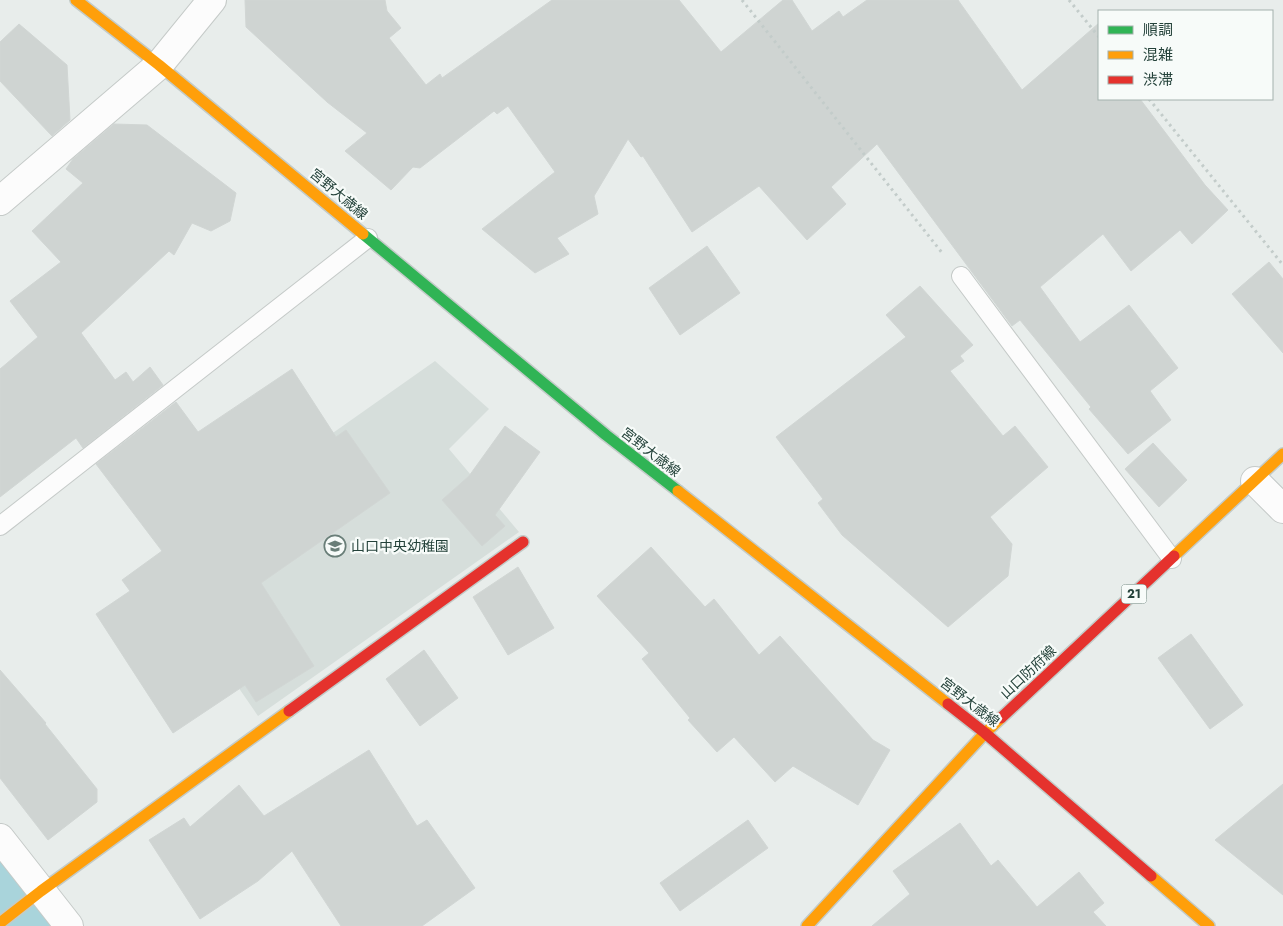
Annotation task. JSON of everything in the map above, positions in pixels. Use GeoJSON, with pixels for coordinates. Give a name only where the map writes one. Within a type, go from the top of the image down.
{"type":"FeatureCollection","features":[{"type":"Feature","properties":{"kind":"main road","name":"宮野大歳線"},"geometry":{"type":"LineString","coordinates":[[76,0],[159,65],[606,435],[985,733],[1209,926]]}},
{"type":"Feature","properties":{"kind":"main road","name":"山口防府線"},"geometry":{"type":"LineString","coordinates":[[807,926],[985,733],[1283,454]]}},
{"type":"Feature","properties":{"kind":"main road"},"geometry":{"type":"LineString","coordinates":[[0,923],[41,891],[522,542]]}},
{"type":"Feature","properties":{"kind":"street"},"geometry":{"type":"LineString","coordinates":[[0,201],[159,65],[212,0]]}},
{"type":"Feature","properties":{"kind":"street"},"geometry":{"type":"LineString","coordinates":[[1255,481],[1283,509]]}},
{"type":"Feature","properties":{"kind":"street"},"geometry":{"type":"LineString","coordinates":[[0,838],[68,926]]}},
{"type":"Feature","properties":{"kind":"lane"},"geometry":{"type":"LineString","coordinates":[[0,526],[368,238]]}},
{"type":"Feature","properties":{"kind":"lane"},"geometry":{"type":"LineString","coordinates":[[961,276],[1172,559]]}},
{"type":"Feature","properties":{"kind":"path"},"geometry":{"type":"LineString","coordinates":[[742,0],[961,276]]}},
{"type":"Feature","properties":{"kind":"path"},"geometry":{"type":"LineString","coordinates":[[1069,0],[1098,36]]}},
{"type":"Feature","properties":{"kind":"path"},"geometry":{"type":"LineString","coordinates":[[1150,100],[1283,265]]}},
{"type":"Feature","properties":{"kind":"shaded area","name":"山口中央幼稚園"},"geometry":{"type":"Polygon","coordinates":[[[435,361],[489,409],[449,449],[519,532],[258,716],[151,561],[435,361]]]}},
{"type":"Feature","properties":{"kind":"building"},"geometry":{"type":"Polygon","coordinates":[[[245,0],[385,0],[387,11],[401,28],[389,38],[426,85],[440,74],[442,78],[552,0],[679,0],[721,52],[783,0],[792,0],[812,31],[839,11],[843,17],[867,0],[958,0],[1022,90],[1098,24],[1098,100],[1141,100],[1205,185],[1228,210],[1192,244],[1180,230],[1131,271],[1103,234],[1040,287],[1080,342],[1129,305],[1178,368],[1150,391],[1171,420],[1128,454],[1089,409],[1091,407],[1020,320],[1012,326],[877,144],[831,187],[846,204],[807,240],[759,186],[692,232],[643,156],[641,157],[628,139],[594,196],[598,214],[557,238],[569,254],[535,273],[482,229],[555,172],[508,106],[497,114],[494,111],[420,168],[413,167],[391,190],[345,151],[367,133],[327,102],[246,27],[245,0]]]}},
{"type":"Feature","properties":{"kind":"building"},"geometry":{"type":"Polygon","coordinates":[[[19,24],[67,65],[70,120],[52,136],[0,81],[0,42],[19,24]]]}},
{"type":"Feature","properties":{"kind":"building"},"geometry":{"type":"Polygon","coordinates":[[[114,124],[147,125],[236,193],[230,221],[211,231],[192,223],[174,255],[169,251],[81,333],[115,380],[126,372],[133,382],[150,367],[163,385],[83,448],[76,438],[0,497],[0,369],[38,337],[10,301],[61,262],[32,231],[83,183],[66,169],[73,159],[114,124]]]}},
{"type":"Feature","properties":{"kind":"building"},"geometry":{"type":"Polygon","coordinates":[[[707,246],[740,293],[680,335],[649,288],[707,246]]]}},
{"type":"Feature","properties":{"kind":"building"},"geometry":{"type":"Polygon","coordinates":[[[1269,262],[1283,279],[1283,353],[1232,294],[1269,262]]]}},
{"type":"Feature","properties":{"kind":"building"},"geometry":{"type":"Polygon","coordinates":[[[920,286],[973,345],[960,356],[964,361],[950,371],[1003,436],[1015,426],[1048,467],[990,517],[1012,544],[1008,576],[948,627],[842,535],[818,503],[823,499],[776,437],[906,337],[886,315],[920,286]]]}},
{"type":"Feature","properties":{"kind":"building"},"geometry":{"type":"Polygon","coordinates":[[[292,369],[336,437],[346,430],[390,493],[261,583],[314,666],[256,702],[245,685],[173,733],[96,614],[130,591],[122,580],[162,551],[96,464],[176,402],[198,432],[292,369]]]}},
{"type":"Feature","properties":{"kind":"building"},"geometry":{"type":"Polygon","coordinates":[[[505,426],[540,452],[495,515],[505,526],[482,546],[442,500],[469,476],[505,426]]]}},
{"type":"Feature","properties":{"kind":"building"},"geometry":{"type":"Polygon","coordinates":[[[1153,443],[1187,480],[1159,507],[1125,469],[1153,443]]]}},
{"type":"Feature","properties":{"kind":"building"},"geometry":{"type":"Polygon","coordinates":[[[651,547],[705,607],[714,599],[759,655],[780,636],[873,740],[890,750],[858,805],[793,766],[775,782],[734,737],[717,752],[688,720],[690,718],[642,659],[649,653],[597,596],[651,547]]]}},
{"type":"Feature","properties":{"kind":"building"},"geometry":{"type":"Polygon","coordinates":[[[518,567],[554,628],[508,655],[473,597],[518,567]]]}},
{"type":"Feature","properties":{"kind":"building"},"geometry":{"type":"Polygon","coordinates":[[[1191,634],[1243,705],[1210,729],[1158,658],[1191,634]]]}},
{"type":"Feature","properties":{"kind":"building"},"geometry":{"type":"Polygon","coordinates":[[[424,650],[458,698],[420,726],[386,679],[424,650]]]}},
{"type":"Feature","properties":{"kind":"building"},"geometry":{"type":"Polygon","coordinates":[[[0,670],[46,723],[97,789],[97,802],[48,840],[0,778],[0,670]]]}},
{"type":"Feature","properties":{"kind":"building"},"geometry":{"type":"Polygon","coordinates":[[[369,750],[417,826],[427,820],[475,888],[422,926],[341,926],[292,851],[258,881],[200,919],[149,840],[184,818],[190,827],[239,785],[264,816],[369,750]]]}},
{"type":"Feature","properties":{"kind":"building"},"geometry":{"type":"Polygon","coordinates":[[[1283,784],[1283,895],[1215,840],[1283,784]]]}},
{"type":"Feature","properties":{"kind":"building"},"geometry":{"type":"Polygon","coordinates":[[[748,820],[768,848],[680,911],[660,883],[748,820]]]}},
{"type":"Feature","properties":{"kind":"building"},"geometry":{"type":"Polygon","coordinates":[[[960,823],[991,866],[998,860],[1037,907],[1079,872],[1104,903],[1093,912],[1106,926],[872,926],[910,894],[893,871],[960,823]]]}},
{"type":"Feature","properties":{"kind":"waterway"},"geometry":{"type":"LineString","coordinates":[[0,878],[37,926]]}},
{"type":"Feature","properties":{"kind":"traffic: fast"},"geometry":{"type":"LineString","coordinates":[[363,234],[606,435],[678,491]]}},
{"type":"Feature","properties":{"kind":"traffic: slow"},"geometry":{"type":"LineString","coordinates":[[76,0],[159,65],[363,234]]}},
{"type":"Feature","properties":{"kind":"traffic: slow"},"geometry":{"type":"LineString","coordinates":[[1174,556],[1283,454]]}},
{"type":"Feature","properties":{"kind":"traffic: slow"},"geometry":{"type":"LineString","coordinates":[[678,491],[948,704]]}},
{"type":"Feature","properties":{"kind":"traffic: slow"},"geometry":{"type":"LineString","coordinates":[[0,923],[41,891],[289,711]]}},
{"type":"Feature","properties":{"kind":"traffic: slow"},"geometry":{"type":"LineString","coordinates":[[807,926],[1001,718]]}},
{"type":"Feature","properties":{"kind":"traffic: slow"},"geometry":{"type":"LineString","coordinates":[[1151,876],[1209,926]]}},
{"type":"Feature","properties":{"kind":"traffic: jam"},"geometry":{"type":"LineString","coordinates":[[289,711],[523,542]]}},
{"type":"Feature","properties":{"kind":"traffic: jam"},"geometry":{"type":"LineString","coordinates":[[1001,718],[1174,556]]}},
{"type":"Feature","properties":{"kind":"traffic: jam"},"geometry":{"type":"LineString","coordinates":[[948,704],[985,733],[1151,876]]}},
{"type":"Feature","properties":{"kind":"place","name":"山口中央幼稚園"},"geometry":{"type":"Point","coordinates":[335,546]}}]}
